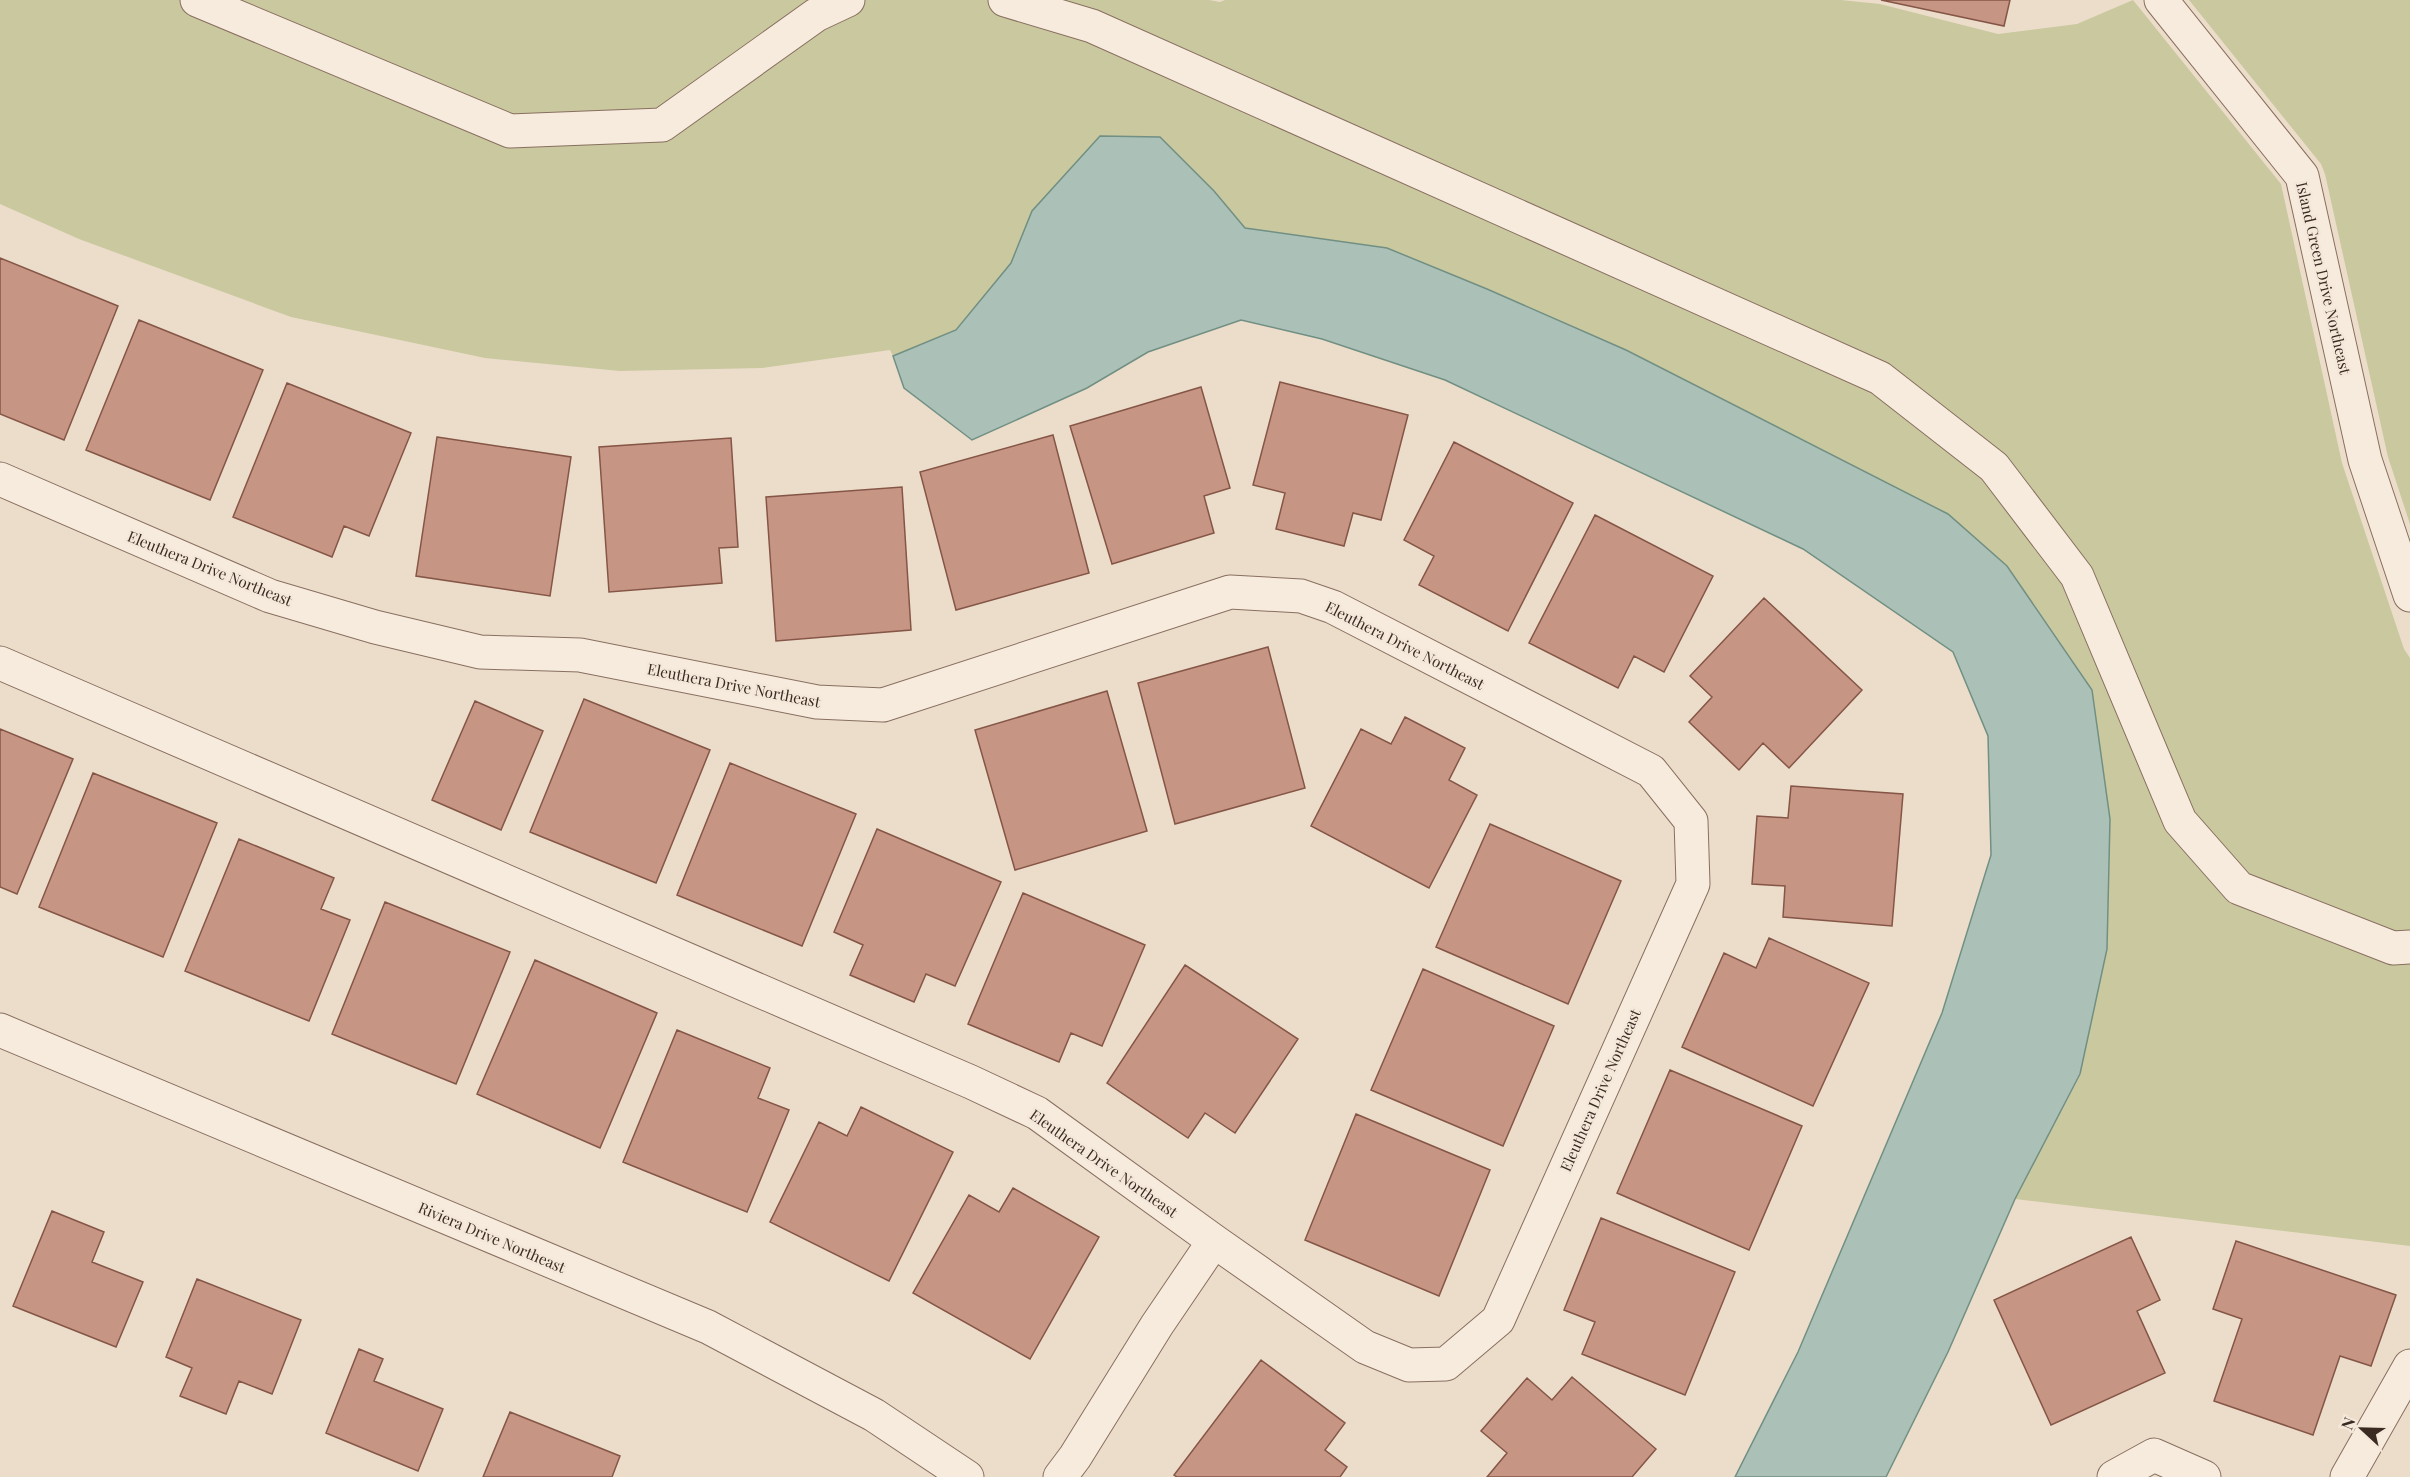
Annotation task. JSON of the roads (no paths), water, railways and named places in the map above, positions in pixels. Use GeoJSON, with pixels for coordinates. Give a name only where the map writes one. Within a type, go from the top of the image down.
{"type":"FeatureCollection","features":[{"type":"Feature","properties":{"kind":"street"},"geometry":{"type":"LineString","coordinates":[[197,0],[510,131],[662,125],[816,15],[848,0]]}},
{"type":"Feature","properties":{"kind":"street"},"geometry":{"type":"LineString","coordinates":[[1005,0],[1092,26],[1880,378],[1995,467],[2078,576],[2180,821],[2239,888],[2393,948],[2410,947]]}},
{"type":"Feature","properties":{"kind":"street","name":"Island Green Drive Northeast"},"geometry":{"type":"LineString","coordinates":[[2161,0],[2302,176],[2365,460],[2410,595]]}},
{"type":"Feature","properties":{"kind":"street","name":"Eleuthera Drive Northeast"},"geometry":{"type":"LineString","coordinates":[[0,479],[270,596],[375,627],[480,652],[580,655],[817,702],[883,705],[1230,592],[1301,596],[1333,607],[1651,771],[1691,821],[1693,884],[1498,1320],[1446,1364],[1409,1365],[1365,1347],[1036,1113],[971,1082],[0,663]]}},
{"type":"Feature","properties":{"kind":"street","name":"Riviera Drive Northeast"},"geometry":{"type":"LineString","coordinates":[[0,1030],[708,1327],[874,1415],[967,1477]]}},
{"type":"Feature","properties":{"kind":"street"},"geometry":{"type":"LineString","coordinates":[[1059,1477],[1075,1457],[1157,1325],[1214,1241]]}},
{"type":"Feature","properties":{"kind":"street"},"geometry":{"type":"LineString","coordinates":[[2347,1477],[2410,1366]]}},
{"type":"Feature","properties":{"kind":"street"},"geometry":{"type":"LineString","coordinates":[[2114,1477],[2154,1455],[2204,1477]]}}]}
